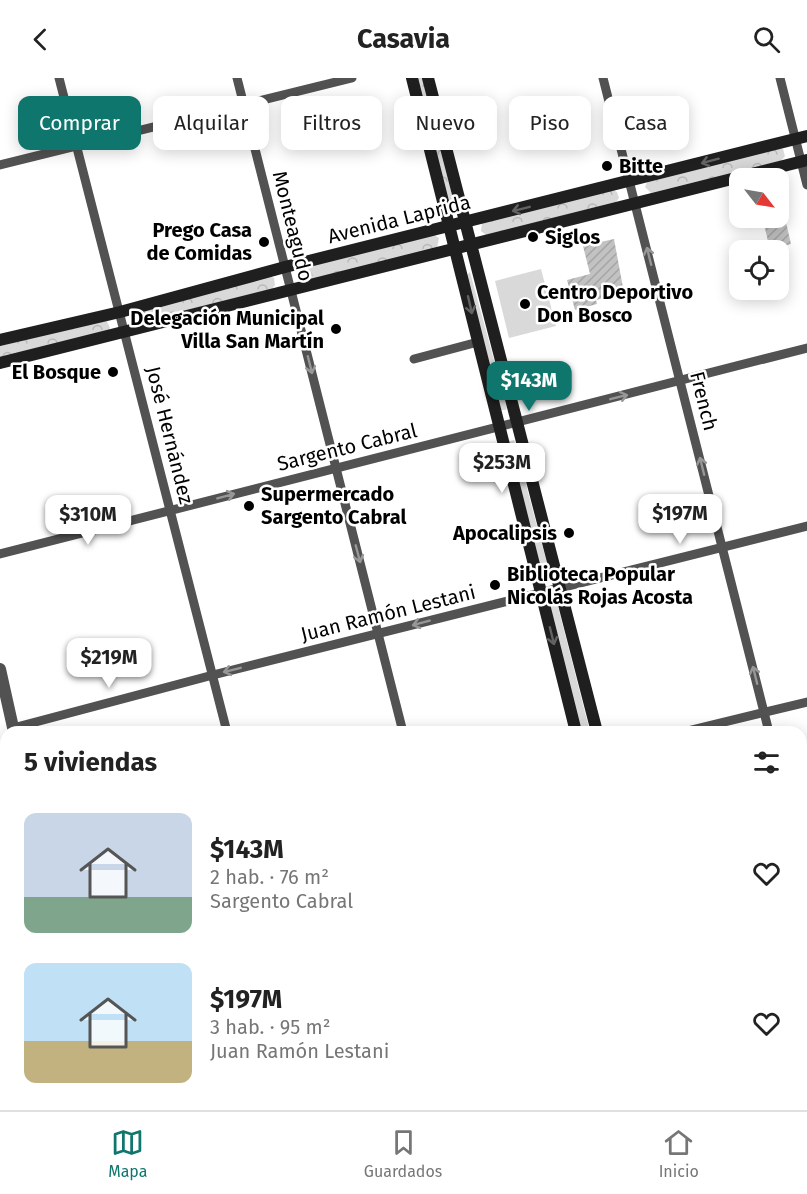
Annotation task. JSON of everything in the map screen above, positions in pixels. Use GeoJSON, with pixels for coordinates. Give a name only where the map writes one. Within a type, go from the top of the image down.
{"type":"FeatureCollection","features":[{"type":"Feature","properties":{"kind":"main road"},"geometry":{"type":"LineString","coordinates":[[412,78],[574,726]]}},
{"type":"Feature","properties":{"kind":"main road"},"geometry":{"type":"LineString","coordinates":[[428,78],[595,726]]}},
{"type":"Feature","properties":{"kind":"main road","name":"Avenida Laprida"},"geometry":{"type":"LineString","coordinates":[[0,340],[120,312],[285,267],[465,224],[801,137]]}},
{"type":"Feature","properties":{"kind":"main road","name":"Avenida Laprida"},"geometry":{"type":"LineString","coordinates":[[0,363],[290,288],[805,161]]}},
{"type":"Feature","properties":{"kind":"street","name":"José Hernández"},"geometry":{"type":"LineString","coordinates":[[59,78],[64,96]]}},
{"type":"Feature","properties":{"kind":"street","name":"Monteagudo"},"geometry":{"type":"LineString","coordinates":[[237,78],[241,96]]}},
{"type":"Feature","properties":{"kind":"street"},"geometry":{"type":"LineString","coordinates":[[269,98],[352,78]]}},
{"type":"Feature","properties":{"kind":"street","name":"French"},"geometry":{"type":"LineString","coordinates":[[603,78],[768,726]]}},
{"type":"Feature","properties":{"kind":"street"},"geometry":{"type":"LineString","coordinates":[[780,78],[801,137],[807,185]]}},
{"type":"Feature","properties":{"kind":"street"},"geometry":{"type":"LineString","coordinates":[[0,165],[60,150]]}},
{"type":"Feature","properties":{"kind":"street","name":"José Hernández"},"geometry":{"type":"LineString","coordinates":[[77,150],[126,332],[226,726]]}},
{"type":"Feature","properties":{"kind":"street","name":"Monteagudo"},"geometry":{"type":"LineString","coordinates":[[255,150],[401,726]]}},
{"type":"Feature","properties":{"kind":"street"},"geometry":{"type":"LineString","coordinates":[[414,359],[478,342]]}},
{"type":"Feature","properties":{"kind":"street","name":"Sargento Cabral"},"geometry":{"type":"LineString","coordinates":[[0,554],[170,513],[182,507],[335,467],[501,428],[807,348]]}},
{"type":"Feature","properties":{"kind":"street","name":"Juan Ramón Lestani"},"geometry":{"type":"LineString","coordinates":[[28,726],[213,675],[807,526]]}},
{"type":"Feature","properties":{"kind":"street"},"geometry":{"type":"LineString","coordinates":[[0,669],[13,726]]}},
{"type":"Feature","properties":{"kind":"street"},"geometry":{"type":"LineString","coordinates":[[707,726],[807,702]]}},
{"type":"Feature","properties":{"kind":"green space"},"geometry":{"type":"Polygon","coordinates":[[[416,78],[423,78],[427,96],[421,96],[416,78]]]}},
{"type":"Feature","properties":{"kind":"green space"},"geometry":{"type":"Polygon","coordinates":[[[779,147],[783,149],[785,156],[781,161],[753,168],[729,168],[729,174],[651,193],[645,187],[648,180],[779,147]]]}},
{"type":"Feature","properties":{"kind":"green space"},"geometry":{"type":"Polygon","coordinates":[[[434,150],[441,150],[456,211],[450,211],[434,150]]]}},
{"type":"Feature","properties":{"kind":"green space"},"geometry":{"type":"Polygon","coordinates":[[[613,190],[617,192],[619,198],[616,202],[486,235],[481,231],[482,222],[613,190]]]}},
{"type":"Feature","properties":{"kind":"green space"},"geometry":{"type":"Polygon","coordinates":[[[434,235],[439,238],[437,248],[306,281],[301,278],[300,272],[303,267],[434,235]]]}},
{"type":"Feature","properties":{"kind":"green space","name":"Centro Deportivo Don Bosco"},"geometry":{"type":"Polygon","coordinates":[[[541,269],[556,326],[509,338],[495,281],[541,269]]]}},
{"type":"Feature","properties":{"kind":"green space"},"geometry":{"type":"Polygon","coordinates":[[[470,272],[506,410],[500,410],[467,275],[470,272]]]}},
{"type":"Feature","properties":{"kind":"green space"},"geometry":{"type":"Polygon","coordinates":[[[270,276],[274,278],[275,285],[272,289],[140,322],[135,321],[133,315],[137,310],[270,276]]]}},
{"type":"Feature","properties":{"kind":"green space"},"geometry":{"type":"Polygon","coordinates":[[[106,319],[110,328],[108,331],[0,358],[0,346],[106,319]]]}},
{"type":"Feature","properties":{"kind":"green space"},"geometry":{"type":"Polygon","coordinates":[[[514,440],[549,571],[542,573],[507,442],[514,440]]]}},
{"type":"Feature","properties":{"kind":"green space"},"geometry":{"type":"Polygon","coordinates":[[[557,603],[588,726],[579,726],[549,605],[557,603]]]}},
{"type":"Feature","properties":{"kind":"building"},"geometry":{"type":"Polygon","coordinates":[[[765,228],[787,228],[791,244],[789,245],[789,240],[768,240],[765,228]]]}},
{"type":"Feature","properties":{"kind":"building"},"geometry":{"type":"Polygon","coordinates":[[[614,239],[624,293],[596,300],[597,304],[575,310],[567,280],[590,274],[583,246],[614,239]]]}},
{"type":"Feature","properties":{"kind":"place","name":"Bitte"},"geometry":{"type":"Point","coordinates":[607,166]}},
{"type":"Feature","properties":{"kind":"place","name":"Siglos"},"geometry":{"type":"Point","coordinates":[533,237]}},
{"type":"Feature","properties":{"kind":"place","name":"Prego Casa de Comidas"},"geometry":{"type":"Point","coordinates":[264,242]}},
{"type":"Feature","properties":{"kind":"place","name":"Centro Deportivo Don Bosco"},"geometry":{"type":"Point","coordinates":[525,304]}},
{"type":"Feature","properties":{"kind":"place","name":"Delegación Municipal Villa San Martín"},"geometry":{"type":"Point","coordinates":[336,329]}},
{"type":"Feature","properties":{"kind":"place","name":"El Bosque"},"geometry":{"type":"Point","coordinates":[113,372]}},
{"type":"Feature","properties":{"kind":"place","name":"Supermercado Sargento Cabral"},"geometry":{"type":"Point","coordinates":[249,506]}},
{"type":"Feature","properties":{"kind":"place","name":"Apocalipsis"},"geometry":{"type":"Point","coordinates":[569,533]}},
{"type":"Feature","properties":{"kind":"place","name":"Biblioteca Popular Nicolás Rojas Acosta"},"geometry":{"type":"Point","coordinates":[495,585]}}]}
